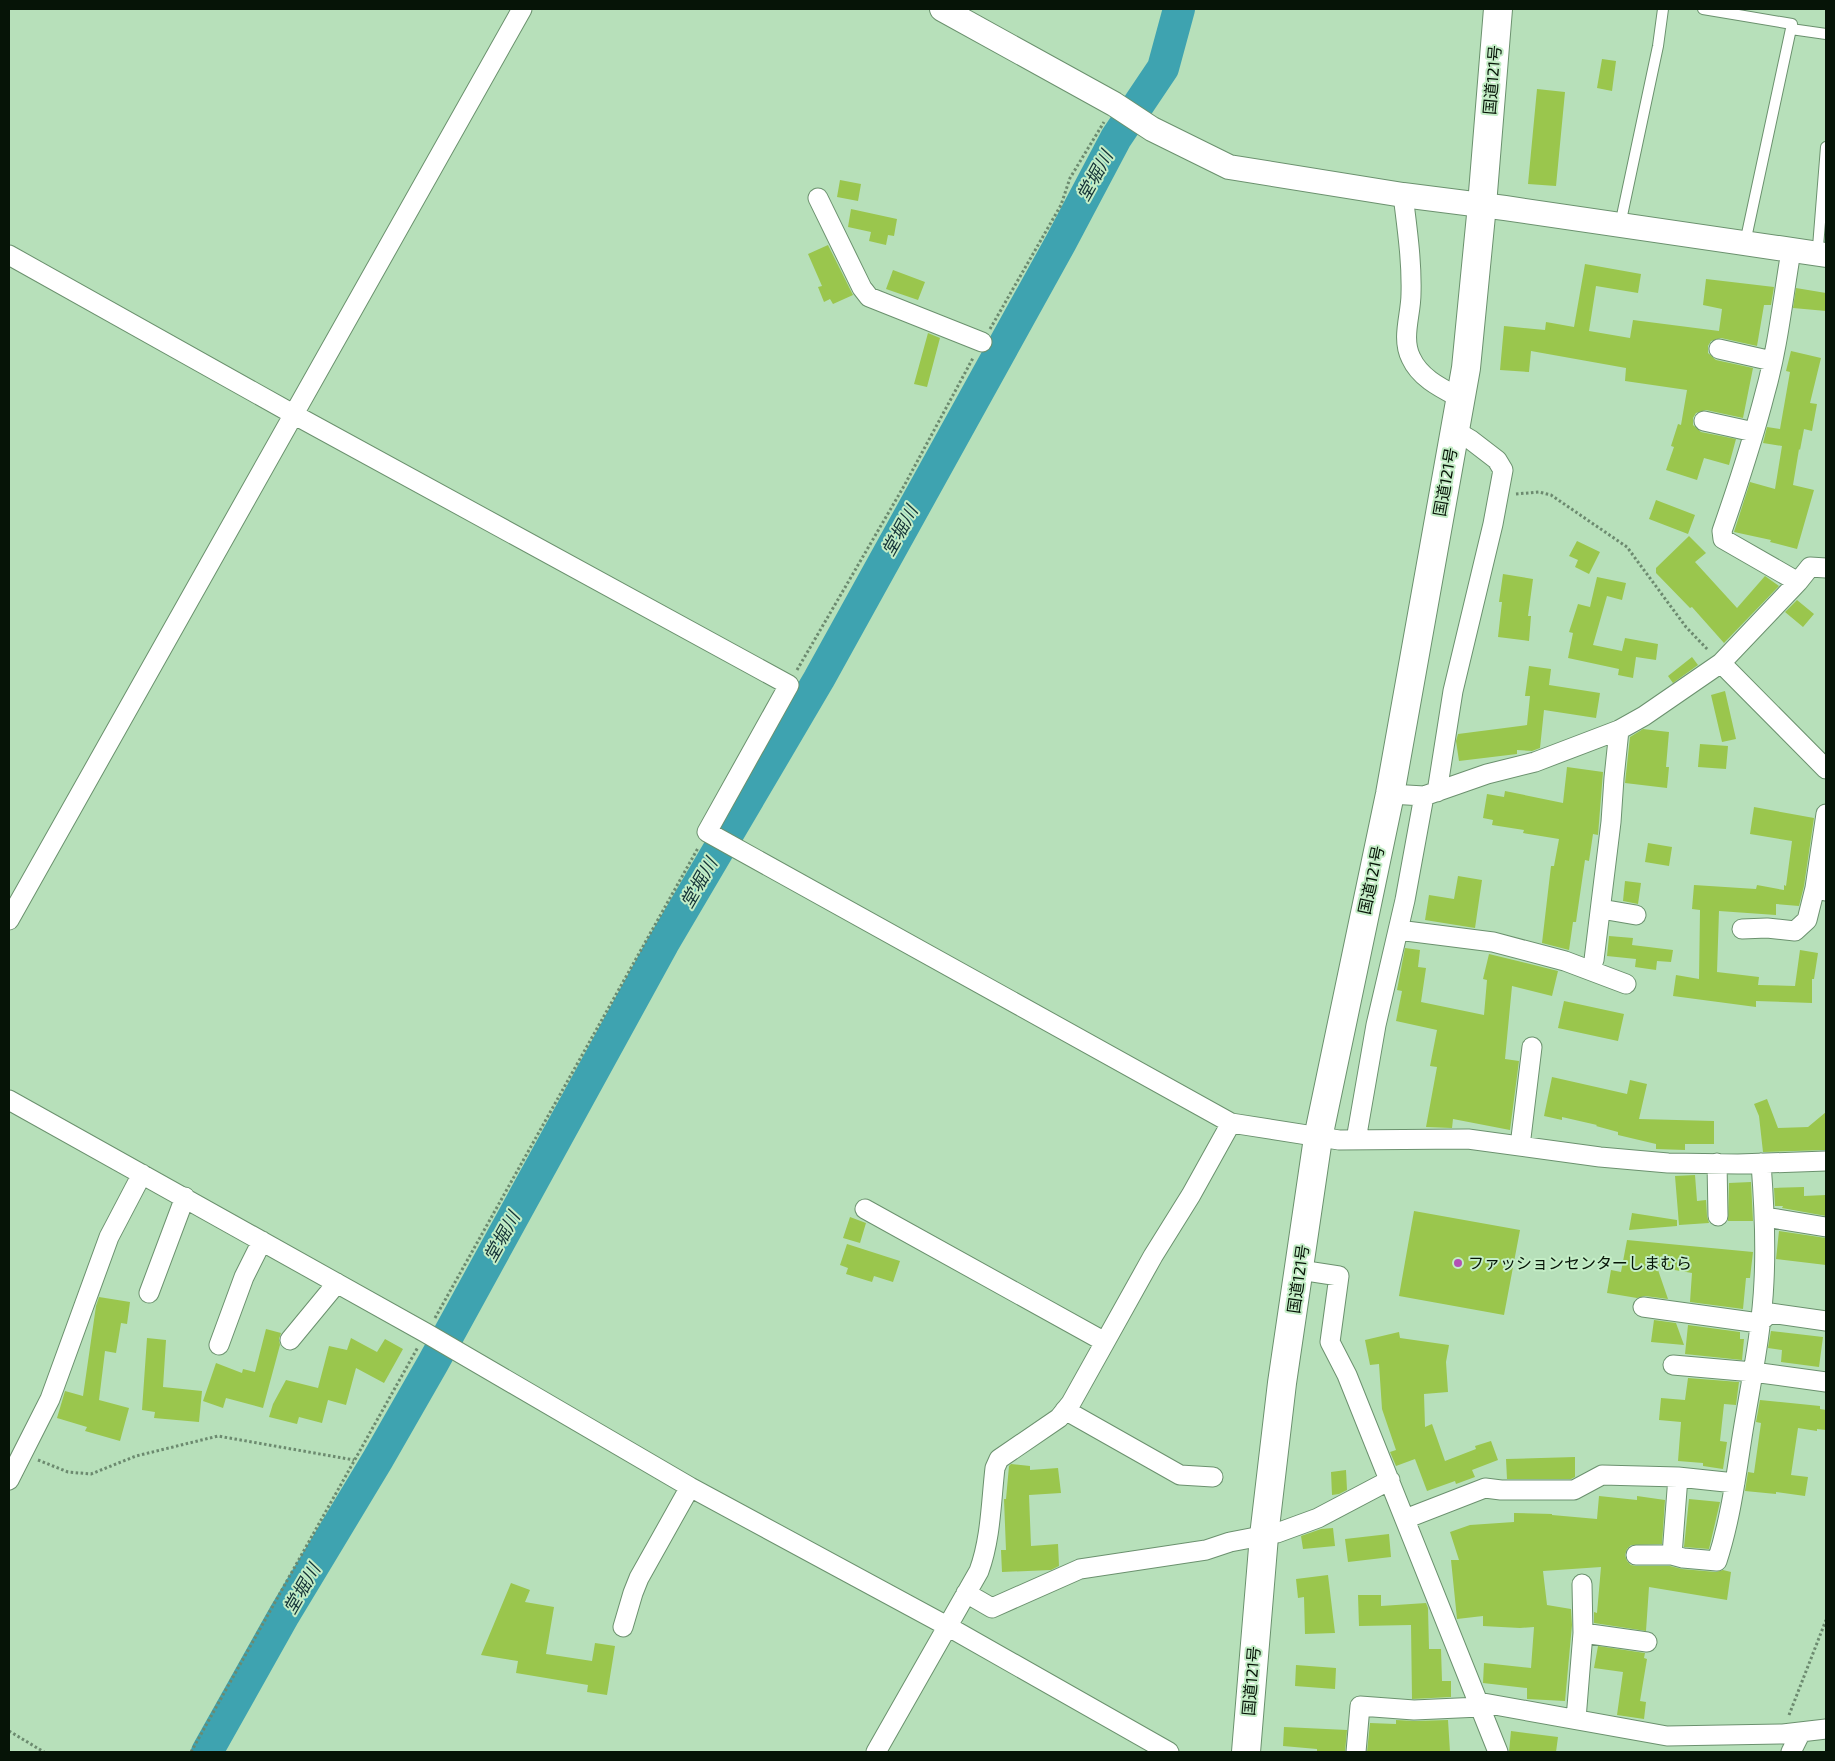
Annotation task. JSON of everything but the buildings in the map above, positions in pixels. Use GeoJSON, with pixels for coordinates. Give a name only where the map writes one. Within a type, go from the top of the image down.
{"type":"FeatureCollection","features":[{"type":"Feature","properties":{"kind":"highway","name":"国道121号"},"geometry":{"type":"LineString","coordinates":[[1246,1752],[1264,1536],[1282,1383],[1318,1138],[1390,794],[1466,368],[1498,9]]}},
{"type":"Feature","properties":{"kind":"street"},"geometry":{"type":"LineString","coordinates":[[9,920],[522,9]]}},
{"type":"Feature","properties":{"kind":"street"},"geometry":{"type":"LineString","coordinates":[[942,9],[1114,104],[1152,129],[1229,168],[1790,251],[1822,251]]}},
{"type":"Feature","properties":{"kind":"street"},"geometry":{"type":"LineString","coordinates":[[1403,195],[1412,295],[1406,345],[1416,366],[1430,381],[1460,398]]}},
{"type":"Feature","properties":{"kind":"street"},"geometry":{"type":"LineString","coordinates":[[818,198],[868,297],[982,342]]}},
{"type":"Feature","properties":{"kind":"street"},"geometry":{"type":"LineString","coordinates":[[1790,251],[1766,392],[1722,531],[1723,539],[1798,582]]}},
{"type":"Feature","properties":{"kind":"street"},"geometry":{"type":"LineString","coordinates":[[9,255],[293,414],[789,685],[707,832],[1231,1124],[1318,1138],[1356,1140],[1468,1138],[1600,1157],[1668,1163],[1826,1161]]}},
{"type":"Feature","properties":{"kind":"street"},"geometry":{"type":"LineString","coordinates":[[1718,349],[1772,361]]}},
{"type":"Feature","properties":{"kind":"street"},"geometry":{"type":"LineString","coordinates":[[1704,422],[1754,432]]}},
{"type":"Feature","properties":{"kind":"street"},"geometry":{"type":"LineString","coordinates":[[1356,1140],[1376,1025],[1489,542],[1503,470],[1497,460],[1471,440],[1454,430]]}},
{"type":"Feature","properties":{"kind":"street"},"geometry":{"type":"LineString","coordinates":[[1390,794],[1431,794],[1487,774],[1535,762],[1619,730],[1644,716],[1721,663],[1810,567],[1826,568]]}},
{"type":"Feature","properties":{"kind":"street"},"geometry":{"type":"LineString","coordinates":[[1721,663],[1826,769]]}},
{"type":"Feature","properties":{"kind":"street"},"geometry":{"type":"LineString","coordinates":[[1594,960],[1611,822],[1619,730]]}},
{"type":"Feature","properties":{"kind":"street"},"geometry":{"type":"LineString","coordinates":[[1742,929],[1767,928],[1795,932],[1807,920],[1820,890],[1826,814]]}},
{"type":"Feature","properties":{"kind":"street"},"geometry":{"type":"LineString","coordinates":[[1601,909],[1636,915]]}},
{"type":"Feature","properties":{"kind":"street"},"geometry":{"type":"LineString","coordinates":[[1398,930],[1493,942],[1564,961],[1626,984]]}},
{"type":"Feature","properties":{"kind":"street"},"geometry":{"type":"LineString","coordinates":[[1520,1146],[1532,1047]]}},
{"type":"Feature","properties":{"kind":"street"},"geometry":{"type":"LineString","coordinates":[[9,1100],[426,1333],[690,1487],[947,1626],[1169,1752]]}},
{"type":"Feature","properties":{"kind":"street"},"geometry":{"type":"LineString","coordinates":[[876,1752],[980,1571],[985,1557],[995,1468],[999,1459],[1059,1418],[1071,1403],[1153,1256],[1191,1195],[1231,1124]]}},
{"type":"Feature","properties":{"kind":"street"},"geometry":{"type":"LineString","coordinates":[[1717,1163],[1718,1216]]}},
{"type":"Feature","properties":{"kind":"street"},"geometry":{"type":"LineString","coordinates":[[1636,1555],[1672,1555],[1683,1558],[1717,1561],[1728,1523],[1735,1483],[1753,1372],[1764,1282],[1765,1218],[1761,1163]]}},
{"type":"Feature","properties":{"kind":"street"},"geometry":{"type":"LineString","coordinates":[[9,1480],[50,1399],[109,1236],[142,1174]]}},
{"type":"Feature","properties":{"kind":"street"},"geometry":{"type":"LineString","coordinates":[[149,1293],[185,1197]]}},
{"type":"Feature","properties":{"kind":"street"},"geometry":{"type":"LineString","coordinates":[[865,1209],[1105,1342]]}},
{"type":"Feature","properties":{"kind":"street"},"geometry":{"type":"LineString","coordinates":[[1765,1218],[1826,1227]]}},
{"type":"Feature","properties":{"kind":"street"},"geometry":{"type":"LineString","coordinates":[[219,1345],[244,1277],[262,1240]]}},
{"type":"Feature","properties":{"kind":"street"},"geometry":{"type":"LineString","coordinates":[[1300,1270],[1338,1276],[1330,1342],[1347,1375],[1406,1518],[1498,1752]]}},
{"type":"Feature","properties":{"kind":"street"},"geometry":{"type":"LineString","coordinates":[[290,1340],[337,1283]]}},
{"type":"Feature","properties":{"kind":"street"},"geometry":{"type":"LineString","coordinates":[[1643,1307],[1759,1324]]}},
{"type":"Feature","properties":{"kind":"street"},"geometry":{"type":"LineString","coordinates":[[1759,1324],[1770,1313],[1826,1321]]}},
{"type":"Feature","properties":{"kind":"street"},"geometry":{"type":"LineString","coordinates":[[1673,1365],[1753,1372],[1826,1382]]}},
{"type":"Feature","properties":{"kind":"street"},"geometry":{"type":"LineString","coordinates":[[1065,1410],[1180,1475],[1213,1477]]}},
{"type":"Feature","properties":{"kind":"street"},"geometry":{"type":"LineString","coordinates":[[1406,1518],[1485,1488],[1501,1490],[1574,1490],[1602,1475],[1678,1477],[1735,1483]]}},
{"type":"Feature","properties":{"kind":"street"},"geometry":{"type":"LineString","coordinates":[[1672,1555],[1678,1477]]}},
{"type":"Feature","properties":{"kind":"street"},"geometry":{"type":"LineString","coordinates":[[966,1593],[992,1608],[1080,1569],[1206,1550],[1230,1542],[1278,1533],[1318,1518],[1390,1480]]}},
{"type":"Feature","properties":{"kind":"street"},"geometry":{"type":"LineString","coordinates":[[623,1627],[639,1578],[690,1487]]}},
{"type":"Feature","properties":{"kind":"street"},"geometry":{"type":"LineString","coordinates":[[1576,1719],[1583,1633],[1582,1584]]}},
{"type":"Feature","properties":{"kind":"street"},"geometry":{"type":"LineString","coordinates":[[1583,1633],[1647,1642]]}},
{"type":"Feature","properties":{"kind":"street"},"geometry":{"type":"LineString","coordinates":[[1356,1752],[1360,1706],[1414,1710],[1479,1704],[1667,1736],[1792,1733],[1826,1729]]}},
{"type":"Feature","properties":{"kind":"street"},"geometry":{"type":"LineString","coordinates":[[1791,1752],[1792,1733]]}},
{"type":"Feature","properties":{"kind":"lane"},"geometry":{"type":"LineString","coordinates":[[1620,225],[1658,46],[1664,9]]}},
{"type":"Feature","properties":{"kind":"lane"},"geometry":{"type":"LineString","coordinates":[[1703,9],[1792,24],[1745,243]]}},
{"type":"Feature","properties":{"kind":"lane"},"geometry":{"type":"LineString","coordinates":[[1791,29],[1826,34]]}},
{"type":"Feature","properties":{"kind":"lane"},"geometry":{"type":"LineString","coordinates":[[1822,251],[1826,147]]}},
{"type":"Feature","properties":{"kind":"path"},"geometry":{"type":"LineString","coordinates":[[789,685],[904,486],[940,416],[1062,204],[1070,178],[1114,104]]}},
{"type":"Feature","properties":{"kind":"path"},"geometry":{"type":"LineString","coordinates":[[1498,495],[1539,492],[1552,495],[1627,547],[1686,627],[1721,663]]}},
{"type":"Feature","properties":{"kind":"path"},"geometry":{"type":"LineString","coordinates":[[191,1752],[707,832]]}},
{"type":"Feature","properties":{"kind":"path"},"geometry":{"type":"LineString","coordinates":[[23,1454],[68,1472],[91,1474],[136,1456],[218,1436],[354,1460]]}},
{"type":"Feature","properties":{"kind":"path"},"geometry":{"type":"LineString","coordinates":[[1792,1733],[1790,1711],[1826,1620]]}},
{"type":"Feature","properties":{"kind":"path"},"geometry":{"type":"LineString","coordinates":[[9,1731],[44,1752]]}},
{"type":"Feature","properties":{"kind":"waterway","name":"堂堀川"},"geometry":{"type":"LineString","coordinates":[[207,1752],[284,1615],[378,1459],[433,1363],[663,944],[819,679],[1061,242],[1116,138],[1163,68],[1179,9]]}},
{"type":"Feature","properties":{"kind":"place","name":"ファッションセンターしまむら"},"geometry":{"type":"Point","coordinates":[1458,1263]}}]}
